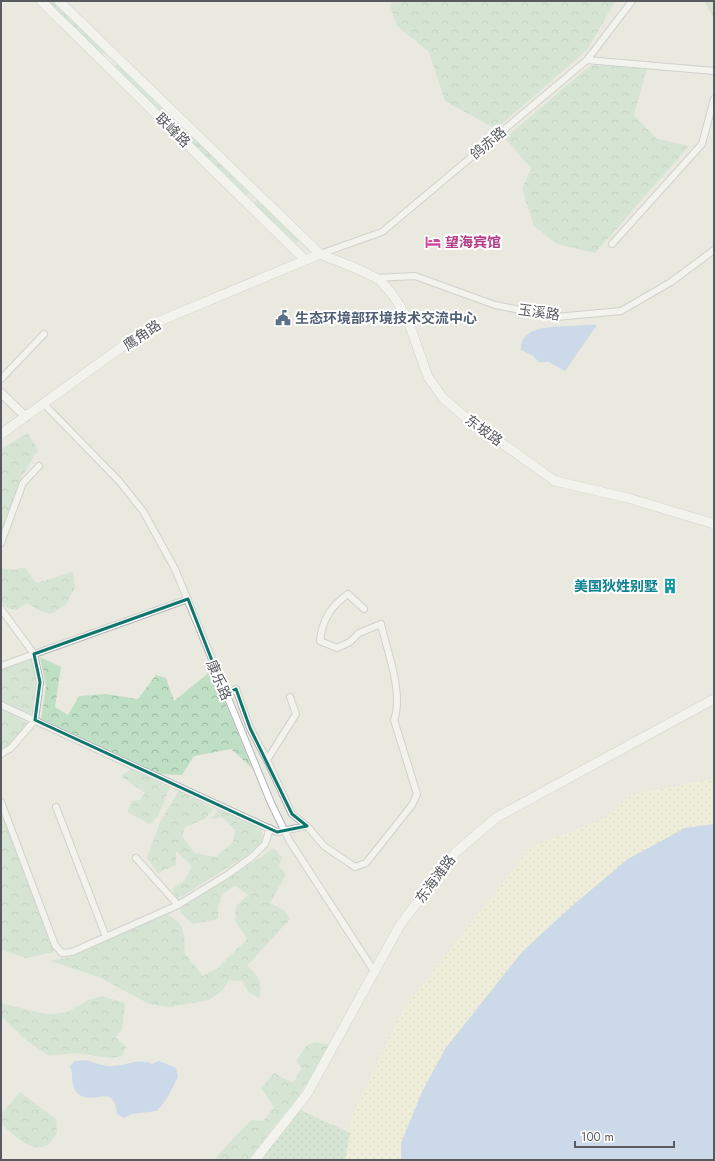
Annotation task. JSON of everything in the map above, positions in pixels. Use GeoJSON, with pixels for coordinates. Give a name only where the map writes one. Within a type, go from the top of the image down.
{"type":"FeatureCollection","features":[{"type":"Feature","properties":{"kind":"main road","name":"联峰路"},"geometry":{"type":"LineString","coordinates":[[41,1],[305,260]]}},
{"type":"Feature","properties":{"kind":"main road","name":"联峰路"},"geometry":{"type":"LineString","coordinates":[[59,1],[320,254]]}},
{"type":"Feature","properties":{"kind":"main road","name":"鹰角路"},"geometry":{"type":"LineString","coordinates":[[1,434],[155,323],[320,254]]}},
{"type":"Feature","properties":{"kind":"main road","name":"东坡路"},"geometry":{"type":"LineString","coordinates":[[320,254],[380,280],[392,294],[406,315],[428,377],[443,398],[465,417],[555,481],[628,498],[714,524]]}},
{"type":"Feature","properties":{"kind":"main road","name":"东海滩路"},"geometry":{"type":"LineString","coordinates":[[255,1160],[307,1094],[400,925],[456,852],[497,817],[714,699]]}},
{"type":"Feature","properties":{"kind":"street","name":"鸽赤路"},"geometry":{"type":"LineString","coordinates":[[320,254],[382,232],[587,60],[632,1]]}},
{"type":"Feature","properties":{"kind":"street"},"geometry":{"type":"LineString","coordinates":[[587,60],[714,71]]}},
{"type":"Feature","properties":{"kind":"street"},"geometry":{"type":"LineString","coordinates":[[612,244],[702,144],[714,99]]}},
{"type":"Feature","properties":{"kind":"street","name":"玉溪路"},"geometry":{"type":"LineString","coordinates":[[374,278],[414,276],[495,305],[556,317],[621,311],[671,282],[714,250]]}},
{"type":"Feature","properties":{"kind":"street"},"geometry":{"type":"LineString","coordinates":[[1,379],[44,334]]}},
{"type":"Feature","properties":{"kind":"street"},"geometry":{"type":"LineString","coordinates":[[1,393],[26,417]]}},
{"type":"Feature","properties":{"kind":"street","name":"康乐路"},"geometry":{"type":"LineString","coordinates":[[44,404],[119,481],[143,511],[175,569],[225,694],[285,832],[307,869],[374,971]]}},
{"type":"Feature","properties":{"kind":"street"},"geometry":{"type":"LineString","coordinates":[[1,543],[23,483],[39,466]]}},
{"type":"Feature","properties":{"kind":"street"},"geometry":{"type":"LineString","coordinates":[[225,694],[236,689],[250,728],[267,760],[292,814],[308,826],[324,846],[355,868],[366,863],[412,805],[417,794],[394,720],[398,710],[394,678],[381,624],[359,633],[350,642],[337,648],[320,641],[321,626],[329,613],[343,597],[348,594],[364,609]]}},
{"type":"Feature","properties":{"kind":"street"},"geometry":{"type":"LineString","coordinates":[[1,666],[188,599]]}},
{"type":"Feature","properties":{"kind":"street"},"geometry":{"type":"LineString","coordinates":[[1,609],[34,654],[40,682],[34,720],[11,748],[1,754]]}},
{"type":"Feature","properties":{"kind":"street"},"geometry":{"type":"LineString","coordinates":[[267,760],[296,714],[290,697]]}},
{"type":"Feature","properties":{"kind":"street"},"geometry":{"type":"LineString","coordinates":[[1,705],[277,832],[285,832],[308,826]]}},
{"type":"Feature","properties":{"kind":"street"},"geometry":{"type":"LineString","coordinates":[[1,802],[55,946],[62,953],[72,952],[178,904],[252,857],[265,844],[270,828]]}},
{"type":"Feature","properties":{"kind":"street"},"geometry":{"type":"LineString","coordinates":[[56,808],[106,937]]}},
{"type":"Feature","properties":{"kind":"street"},"geometry":{"type":"LineString","coordinates":[[136,858],[178,904]]}},
{"type":"Feature","properties":{"kind":"highlighted area"},"geometry":{"type":"Polygon","coordinates":[[[188,599],[225,694],[236,689],[250,728],[292,814],[307,826],[277,832],[35,720],[40,682],[34,654],[188,599]]]}},
{"type":"Feature","properties":{"kind":"green space"},"geometry":{"type":"Polygon","coordinates":[[[45,1],[52,1],[105,52],[101,56],[45,1]]]}},
{"type":"Feature","properties":{"kind":"green space"},"geometry":{"type":"Polygon","coordinates":[[[393,1],[617,1],[613,5],[587,50],[496,129],[445,101],[429,52],[397,26],[390,6],[393,1]]]}},
{"type":"Feature","properties":{"kind":"green space"},"geometry":{"type":"Polygon","coordinates":[[[705,1],[714,1],[714,20],[705,1]]]}},
{"type":"Feature","properties":{"kind":"green space"},"geometry":{"type":"Polygon","coordinates":[[[117,64],[175,121],[172,124],[114,67],[117,64]]]}},
{"type":"Feature","properties":{"kind":"green space"},"geometry":{"type":"Polygon","coordinates":[[[591,65],[647,68],[634,115],[657,139],[689,146],[595,253],[557,244],[534,226],[522,189],[531,168],[505,138],[591,65]]]}},
{"type":"Feature","properties":{"kind":"green space"},"geometry":{"type":"Polygon","coordinates":[[[190,134],[249,193],[246,196],[186,138],[190,134]]]}},
{"type":"Feature","properties":{"kind":"green space"},"geometry":{"type":"Polygon","coordinates":[[[258,199],[300,240],[296,243],[253,203],[258,199]]]}},
{"type":"Feature","properties":{"kind":"green space"},"geometry":{"type":"Polygon","coordinates":[[[28,433],[38,450],[21,478],[1,537],[1,449],[28,433]]]}},
{"type":"Feature","properties":{"kind":"green space"},"geometry":{"type":"Polygon","coordinates":[[[25,567],[36,583],[73,572],[75,588],[66,604],[51,614],[40,611],[27,603],[16,610],[7,608],[1,601],[1,568],[14,570],[25,567]]]}},
{"type":"Feature","properties":{"kind":"green space"},"geometry":{"type":"Polygon","coordinates":[[[40,657],[61,667],[55,707],[68,715],[79,696],[106,694],[138,699],[156,675],[166,678],[174,701],[212,670],[252,768],[231,749],[194,756],[182,775],[160,774],[41,719],[46,686],[40,657]]]}},
{"type":"Feature","properties":{"kind":"green space"},"geometry":{"type":"Polygon","coordinates":[[[33,658],[36,679],[31,714],[1,701],[1,670],[33,658]]]}},
{"type":"Feature","properties":{"kind":"green space"},"geometry":{"type":"Polygon","coordinates":[[[1,709],[27,723],[7,748],[1,751],[1,709]]]}},
{"type":"Feature","properties":{"kind":"green space"},"geometry":{"type":"Polygon","coordinates":[[[131,769],[170,788],[158,816],[150,824],[127,812],[132,801],[140,800],[145,793],[121,776],[131,769]]]}},
{"type":"Feature","properties":{"kind":"green space"},"geometry":{"type":"Polygon","coordinates":[[[179,790],[213,809],[205,819],[185,827],[182,836],[195,853],[216,857],[233,842],[235,830],[222,817],[211,819],[219,809],[261,828],[263,840],[249,854],[178,899],[172,889],[183,882],[192,866],[176,851],[176,865],[158,873],[147,858],[160,822],[179,790]]]}},
{"type":"Feature","properties":{"kind":"green space"},"geometry":{"type":"Polygon","coordinates":[[[1,809],[54,952],[26,958],[1,950],[1,809]]]}},
{"type":"Feature","properties":{"kind":"green space"},"geometry":{"type":"Polygon","coordinates":[[[274,848],[282,857],[279,866],[286,875],[270,903],[284,910],[290,919],[247,966],[259,979],[259,998],[248,992],[243,981],[229,980],[222,991],[209,1000],[170,1007],[149,1004],[99,977],[50,961],[73,956],[164,914],[176,920],[180,924],[185,939],[184,952],[203,976],[218,968],[247,939],[235,920],[236,906],[248,895],[235,886],[222,894],[218,908],[218,919],[193,924],[182,914],[180,908],[225,881],[274,848]]]}},
{"type":"Feature","properties":{"kind":"green space"},"geometry":{"type":"Polygon","coordinates":[[[102,996],[125,1003],[122,1030],[115,1037],[126,1047],[122,1056],[112,1058],[74,1053],[49,1056],[27,1041],[1,1016],[1,1003],[45,1014],[66,1013],[88,1000],[102,996]]]}},
{"type":"Feature","properties":{"kind":"green space"},"geometry":{"type":"Polygon","coordinates":[[[315,1042],[330,1045],[298,1097],[248,1160],[219,1160],[216,1157],[251,1120],[263,1121],[274,1107],[261,1088],[274,1073],[293,1083],[302,1068],[296,1061],[307,1045],[315,1042]]]}},
{"type":"Feature","properties":{"kind":"green space"},"geometry":{"type":"Polygon","coordinates":[[[20,1092],[56,1119],[57,1134],[46,1146],[40,1147],[27,1144],[21,1141],[1,1124],[1,1114],[20,1092]]]}},
{"type":"Feature","properties":{"kind":"green space"},"geometry":{"type":"Polygon","coordinates":[[[296,1108],[350,1133],[345,1160],[254,1160],[296,1108]]]}},
{"type":"Feature","properties":{"kind":"sand"},"geometry":{"type":"Polygon","coordinates":[[[714,779],[714,824],[628,859],[573,905],[522,952],[445,1049],[422,1092],[401,1143],[401,1160],[345,1160],[352,1115],[403,1010],[531,847],[606,818],[633,794],[714,779]]]}},
{"type":"Feature","properties":{"kind":"water"},"geometry":{"type":"Polygon","coordinates":[[[597,325],[565,371],[549,362],[539,362],[533,356],[521,350],[522,342],[526,336],[538,329],[597,325]]]}},
{"type":"Feature","properties":{"kind":"water"},"geometry":{"type":"Polygon","coordinates":[[[714,824],[714,1160],[401,1160],[401,1143],[422,1092],[445,1049],[522,952],[573,905],[628,859],[685,828],[714,824]]]}},
{"type":"Feature","properties":{"kind":"water"},"geometry":{"type":"Polygon","coordinates":[[[86,1060],[111,1066],[138,1062],[147,1062],[152,1064],[159,1061],[176,1068],[178,1077],[166,1100],[157,1111],[132,1114],[124,1118],[117,1114],[112,1098],[107,1096],[89,1098],[83,1097],[75,1090],[70,1066],[75,1061],[86,1060]]]}},
{"type":"Feature","properties":{"kind":"place","name":"望海宾馆"},"geometry":{"type":"Point","coordinates":[433,242]}},
{"type":"Feature","properties":{"kind":"place","name":"生态环境部环境技术交流中心"},"geometry":{"type":"Point","coordinates":[283,318]}},
{"type":"Feature","properties":{"kind":"place","name":"美国狄姓别墅"},"geometry":{"type":"Point","coordinates":[670,586]}}]}
